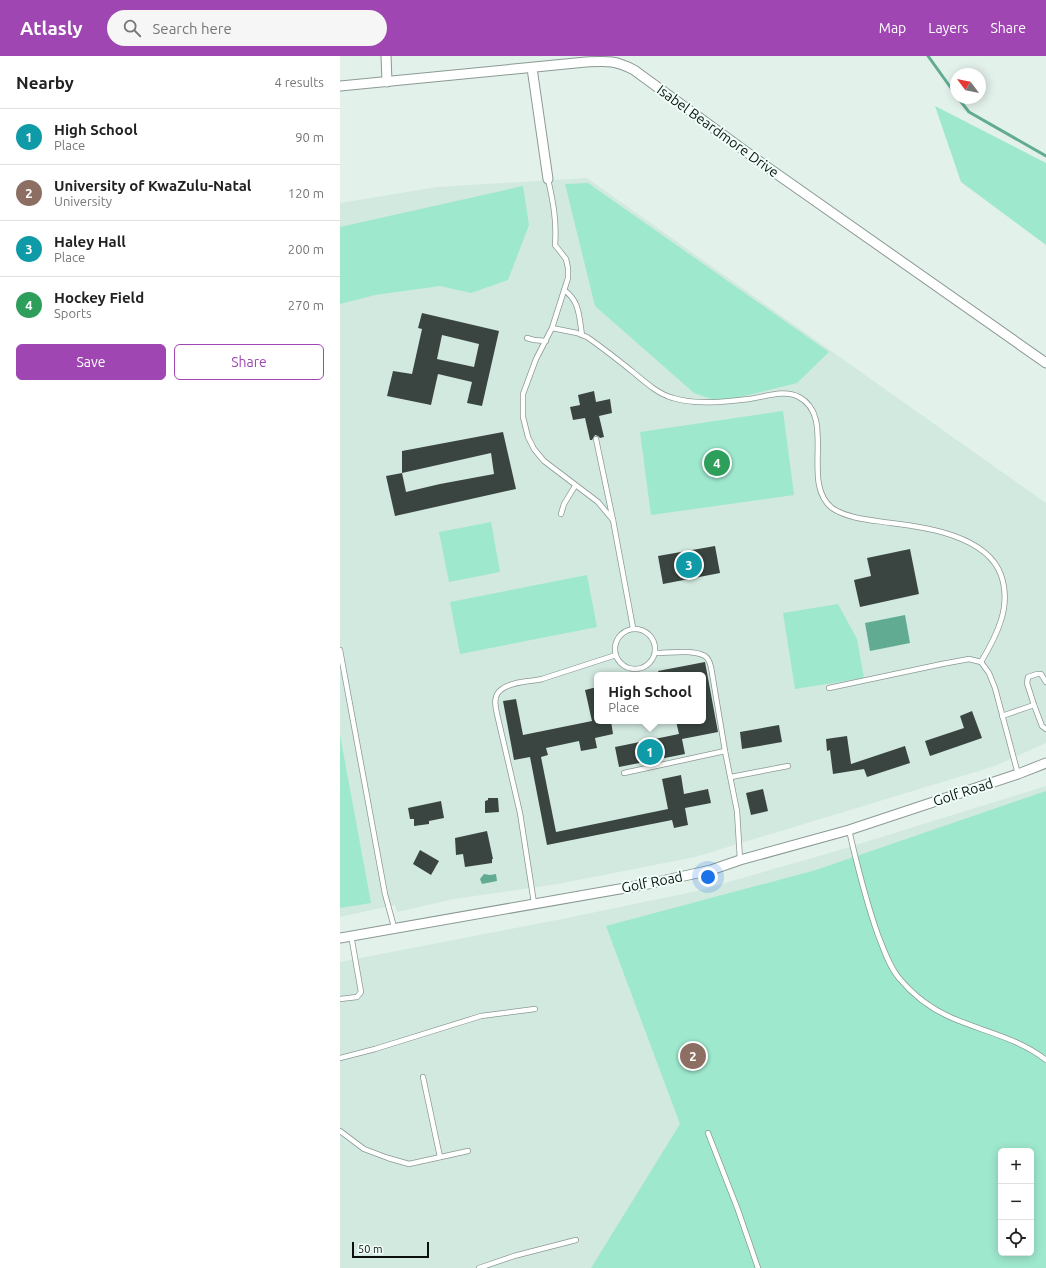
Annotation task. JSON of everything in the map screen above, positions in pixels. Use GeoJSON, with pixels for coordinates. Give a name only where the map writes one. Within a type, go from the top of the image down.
{"type":"FeatureCollection","features":[{"type":"Feature","properties":{"kind":"street"},"geometry":{"type":"LineString","coordinates":[[386,56],[387,82]]}},
{"type":"Feature","properties":{"kind":"street","name":"Isabel Beardmore Drive"},"geometry":{"type":"LineString","coordinates":[[340,86],[608,61],[621,63],[634,70],[766,167],[1046,363]]}},
{"type":"Feature","properties":{"kind":"street"},"geometry":{"type":"LineString","coordinates":[[532,68],[548,179]]}},
{"type":"Feature","properties":{"kind":"street","name":"Golf Road"},"geometry":{"type":"LineString","coordinates":[[340,938],[394,927],[648,884],[711,870],[740,860],[849,830],[1018,774],[1046,763]]}},
{"type":"Feature","properties":{"kind":"lane"},"geometry":{"type":"LineString","coordinates":[[548,179],[557,230],[555,245],[566,259],[568,278],[552,328],[536,359],[523,394],[523,417],[528,437],[534,449],[544,461],[598,502],[613,520]]}},
{"type":"Feature","properties":{"kind":"lane"},"geometry":{"type":"LineString","coordinates":[[564,290],[570,294],[575,302],[582,335]]}},
{"type":"Feature","properties":{"kind":"lane"},"geometry":{"type":"LineString","coordinates":[[552,328],[587,337],[654,388],[672,398],[702,402],[735,401],[789,393],[806,401],[815,417],[818,442],[818,483],[824,500],[833,508],[846,514],[870,520],[937,530],[972,543],[990,557],[1000,572],[1004,584],[1005,600],[1003,616],[998,632],[981,662]]}},
{"type":"Feature","properties":{"kind":"lane"},"geometry":{"type":"LineString","coordinates":[[527,338],[546,341]]}},
{"type":"Feature","properties":{"kind":"lane"},"geometry":{"type":"LineString","coordinates":[[596,439],[633,628]]}},
{"type":"Feature","properties":{"kind":"lane"},"geometry":{"type":"LineString","coordinates":[[561,514],[564,504],[575,486]]}},
{"type":"Feature","properties":{"kind":"lane"},"geometry":{"type":"LineString","coordinates":[[633,628],[645,630],[650,634],[656,646],[656,653],[653,659],[643,668],[630,668],[619,661],[616,655],[616,641],[626,630],[633,628]]}},
{"type":"Feature","properties":{"kind":"lane"},"geometry":{"type":"LineString","coordinates":[[340,650],[385,894],[394,927]]}},
{"type":"Feature","properties":{"kind":"lane"},"geometry":{"type":"LineString","coordinates":[[656,653],[689,652],[705,656],[708,659],[711,667],[737,811],[740,860]]}},
{"type":"Feature","properties":{"kind":"lane"},"geometry":{"type":"LineString","coordinates":[[534,903],[520,813],[497,714],[495,702],[496,696],[502,689],[510,685],[540,679],[616,655]]}},
{"type":"Feature","properties":{"kind":"lane"},"geometry":{"type":"LineString","coordinates":[[829,688],[969,659],[981,662],[990,673],[1018,774]]}},
{"type":"Feature","properties":{"kind":"lane"},"geometry":{"type":"LineString","coordinates":[[1046,682],[1041,674],[1037,674],[1028,677],[1027,683],[1042,726],[1046,729]]}},
{"type":"Feature","properties":{"kind":"lane"},"geometry":{"type":"LineString","coordinates":[[1002,716],[1034,705]]}},
{"type":"Feature","properties":{"kind":"lane"},"geometry":{"type":"LineString","coordinates":[[624,773],[725,751]]}},
{"type":"Feature","properties":{"kind":"lane"},"geometry":{"type":"LineString","coordinates":[[731,777],[788,766]]}},
{"type":"Feature","properties":{"kind":"lane"},"geometry":{"type":"LineString","coordinates":[[849,830],[861,880],[875,927],[887,960],[899,978],[923,1001],[940,1012],[1014,1042],[1039,1054],[1046,1060]]}},
{"type":"Feature","properties":{"kind":"lane"},"geometry":{"type":"LineString","coordinates":[[340,1000],[358,997],[361,992],[351,935]]}},
{"type":"Feature","properties":{"kind":"lane"},"geometry":{"type":"LineString","coordinates":[[340,1058],[482,1016],[535,1010]]}},
{"type":"Feature","properties":{"kind":"lane"},"geometry":{"type":"LineString","coordinates":[[423,1077],[440,1157]]}},
{"type":"Feature","properties":{"kind":"lane"},"geometry":{"type":"LineString","coordinates":[[340,1131],[364,1149],[409,1164],[468,1151]]}},
{"type":"Feature","properties":{"kind":"lane"},"geometry":{"type":"LineString","coordinates":[[708,1133],[738,1210],[758,1268]]}},
{"type":"Feature","properties":{"kind":"lane"},"geometry":{"type":"LineString","coordinates":[[479,1268],[514,1256],[576,1240]]}},
{"type":"Feature","properties":{"kind":"shaded area"},"geometry":{"type":"Polygon","coordinates":[[[935,106],[1046,163],[1046,245],[961,182],[935,106]]]}},
{"type":"Feature","properties":{"kind":"shaded area"},"geometry":{"type":"Polygon","coordinates":[[[587,178],[1046,503],[1046,743],[995,766],[695,857],[558,884],[454,899],[397,912],[395,905],[340,917],[340,203],[437,187],[587,178]]]}},
{"type":"Feature","properties":{"kind":"shaded area"},"geometry":{"type":"Polygon","coordinates":[[[588,183],[829,352],[797,383],[720,402],[694,393],[595,306],[565,184],[588,183]]]}},
{"type":"Feature","properties":{"kind":"shaded area"},"geometry":{"type":"Polygon","coordinates":[[[523,186],[529,225],[508,280],[471,293],[440,286],[375,295],[340,304],[340,227],[523,186]]]}},
{"type":"Feature","properties":{"kind":"shaded area"},"geometry":{"type":"Polygon","coordinates":[[[783,411],[794,495],[651,515],[640,432],[783,411]]]}},
{"type":"Feature","properties":{"kind":"shaded area"},"geometry":{"type":"Polygon","coordinates":[[[491,522],[500,572],[449,582],[439,532],[491,522]]]}},
{"type":"Feature","properties":{"kind":"shaded area"},"geometry":{"type":"Polygon","coordinates":[[[587,575],[597,627],[460,654],[450,602],[587,575]]]}},
{"type":"Feature","properties":{"kind":"shaded area"},"geometry":{"type":"Polygon","coordinates":[[[838,604],[857,639],[864,678],[795,689],[783,613],[838,604]]]}},
{"type":"Feature","properties":{"kind":"shaded area"},"geometry":{"type":"Polygon","coordinates":[[[905,615],[910,643],[870,651],[865,623],[905,615]]]}},
{"type":"Feature","properties":{"kind":"shaded area"},"geometry":{"type":"Polygon","coordinates":[[[340,735],[371,903],[340,908],[340,735]]]}},
{"type":"Feature","properties":{"kind":"shaded area"},"geometry":{"type":"Polygon","coordinates":[[[1046,786],[1046,1268],[340,1268],[340,962],[697,891],[833,852],[1046,786]]]}},
{"type":"Feature","properties":{"kind":"shaded area"},"geometry":{"type":"Polygon","coordinates":[[[1046,791],[1046,1268],[591,1268],[680,1124],[606,926],[816,870],[1046,791]]]}},
{"type":"Feature","properties":{"kind":"shaded area"},"geometry":{"type":"Polygon","coordinates":[[[484,874],[496,874],[497,881],[482,884],[480,879],[484,874]]]}},
{"type":"Feature","properties":{"kind":"building"},"geometry":{"type":"Polygon","coordinates":[[[422,313],[499,331],[482,406],[467,403],[472,382],[438,374],[431,405],[387,396],[393,371],[412,374],[422,329],[418,328],[422,313]],[[442,335],[437,359],[474,367],[479,344],[442,335]]]}},
{"type":"Feature","properties":{"kind":"building"},"geometry":{"type":"Polygon","coordinates":[[[594,391],[596,402],[610,399],[612,413],[599,416],[604,437],[600,438],[595,435],[592,440],[590,440],[585,418],[573,420],[570,407],[580,405],[578,395],[594,391]]]}},
{"type":"Feature","properties":{"kind":"building"},"geometry":{"type":"Polygon","coordinates":[[[503,432],[516,489],[395,516],[386,476],[402,473],[402,451],[503,432]],[[491,453],[402,473],[406,492],[494,474],[491,453]]]}},
{"type":"Feature","properties":{"kind":"building"},"geometry":{"type":"Polygon","coordinates":[[[715,546],[720,573],[663,584],[658,556],[715,546]]]}},
{"type":"Feature","properties":{"kind":"building"},"geometry":{"type":"Polygon","coordinates":[[[910,549],[919,594],[860,607],[854,580],[871,576],[867,558],[910,549]]]}},
{"type":"Feature","properties":{"kind":"building"},"geometry":{"type":"Polygon","coordinates":[[[705,662],[718,732],[682,739],[685,754],[619,767],[615,747],[679,734],[677,724],[706,724],[706,672],[658,671],[705,662]]]}},
{"type":"Feature","properties":{"kind":"building"},"geometry":{"type":"Polygon","coordinates":[[[594,688],[594,724],[611,724],[613,734],[595,738],[597,748],[581,751],[579,741],[546,748],[548,755],[541,757],[556,832],[668,809],[662,779],[681,775],[684,794],[708,789],[711,803],[685,808],[688,825],[674,828],[672,820],[547,845],[530,757],[514,760],[503,701],[516,699],[523,735],[592,721],[585,690],[594,688]]]}},
{"type":"Feature","properties":{"kind":"building"},"geometry":{"type":"Polygon","coordinates":[[[972,711],[982,738],[930,756],[925,741],[964,728],[960,716],[972,711]]]}},
{"type":"Feature","properties":{"kind":"building"},"geometry":{"type":"Polygon","coordinates":[[[779,725],[782,742],[742,749],[740,732],[779,725]]]}},
{"type":"Feature","properties":{"kind":"building"},"geometry":{"type":"Polygon","coordinates":[[[847,736],[851,764],[905,746],[910,763],[867,777],[864,769],[833,774],[830,750],[827,751],[826,739],[847,736]]]}},
{"type":"Feature","properties":{"kind":"building"},"geometry":{"type":"Polygon","coordinates":[[[763,789],[768,811],[751,815],[746,793],[763,789]]]}},
{"type":"Feature","properties":{"kind":"building"},"geometry":{"type":"Polygon","coordinates":[[[488,798],[498,798],[499,812],[485,813],[485,801],[488,800],[488,798]]]}},
{"type":"Feature","properties":{"kind":"building"},"geometry":{"type":"Polygon","coordinates":[[[441,801],[444,818],[429,821],[429,824],[414,826],[414,819],[410,819],[408,808],[441,801]]]}},
{"type":"Feature","properties":{"kind":"building"},"geometry":{"type":"Polygon","coordinates":[[[487,831],[493,859],[492,863],[465,867],[463,854],[456,855],[455,838],[487,831]]]}},
{"type":"Feature","properties":{"kind":"building"},"geometry":{"type":"Polygon","coordinates":[[[420,850],[439,861],[431,875],[413,864],[420,850]]]}},
{"type":"Feature","properties":{"kind":"waterway"},"geometry":{"type":"LineString","coordinates":[[928,56],[950,87]]}},
{"type":"Feature","properties":{"kind":"waterway"},"geometry":{"type":"LineString","coordinates":[[963,104],[969,112],[1046,156]]}},
{"type":"Feature","properties":{"kind":"place","name":"Hockey Field"},"geometry":{"type":"Point","coordinates":[717,463]}},
{"type":"Feature","properties":{"kind":"place","name":"Haley Hall"},"geometry":{"type":"Point","coordinates":[689,565]}},
{"type":"Feature","properties":{"kind":"place","name":"High School"},"geometry":{"type":"Point","coordinates":[650,752]}},
{"type":"Feature","properties":{"kind":"place","name":"University of KwaZulu-Natal"},"geometry":{"type":"Point","coordinates":[693,1056]}}]}
